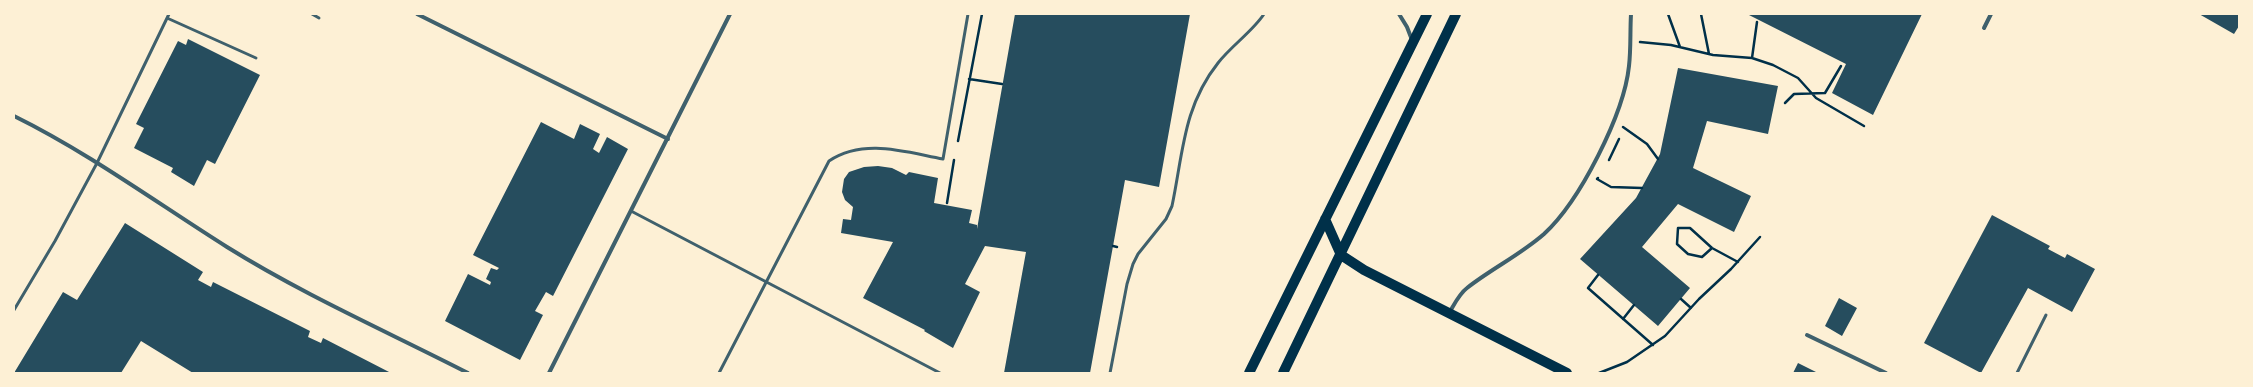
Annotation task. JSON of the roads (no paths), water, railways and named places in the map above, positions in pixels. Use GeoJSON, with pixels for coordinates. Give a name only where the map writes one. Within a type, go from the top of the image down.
{"type":"FeatureCollection","features":[{"type":"Feature","properties":{"kind":"main road"},"geometry":{"type":"LineString","coordinates":[[1249,373],[1427,14]]}},
{"type":"Feature","properties":{"kind":"main road"},"geometry":{"type":"LineString","coordinates":[[1283,373],[1456,14]]}},
{"type":"Feature","properties":{"kind":"main road"},"geometry":{"type":"LineString","coordinates":[[1325,219],[1341,255],[1364,270],[1567,373]]}},
{"type":"Feature","properties":{"kind":"street"},"geometry":{"type":"LineString","coordinates":[[417,14],[668,139]]}},
{"type":"Feature","properties":{"kind":"street"},"geometry":{"type":"LineString","coordinates":[[549,373],[730,14]]}},
{"type":"Feature","properties":{"kind":"street"},"geometry":{"type":"LineString","coordinates":[[1399,14],[1407,27],[1413,44]]}},
{"type":"Feature","properties":{"kind":"street"},"geometry":{"type":"LineString","coordinates":[[1448,313],[1465,289],[1544,234],[1565,210],[1584,180],[1599,152],[1621,98],[1629,67],[1630,14]]}},
{"type":"Feature","properties":{"kind":"street"},"geometry":{"type":"LineString","coordinates":[[1984,28],[1991,14]]}},
{"type":"Feature","properties":{"kind":"street"},"geometry":{"type":"LineString","coordinates":[[14,116],[97,163],[228,247],[271,272],[468,373]]}},
{"type":"Feature","properties":{"kind":"street"},"geometry":{"type":"LineString","coordinates":[[1807,335],[1886,373]]}},
{"type":"Feature","properties":{"kind":"lane"},"geometry":{"type":"LineString","coordinates":[[14,310],[55,241],[97,163],[169,14]]}},
{"type":"Feature","properties":{"kind":"lane"},"geometry":{"type":"LineString","coordinates":[[312,14],[319,18]]}},
{"type":"Feature","properties":{"kind":"lane"},"geometry":{"type":"LineString","coordinates":[[719,373],[829,161],[851,150],[868,147],[943,159],[968,14]]}},
{"type":"Feature","properties":{"kind":"lane"},"geometry":{"type":"LineString","coordinates":[[1110,373],[1127,284],[1133,264],[1138,254],[1166,219],[1172,206],[1187,120],[1200,91],[1217,64],[1264,15],[1268,14]]}},
{"type":"Feature","properties":{"kind":"lane"},"geometry":{"type":"LineString","coordinates":[[167,18],[256,58]]}},
{"type":"Feature","properties":{"kind":"lane"},"geometry":{"type":"LineString","coordinates":[[631,211],[940,373]]}},
{"type":"Feature","properties":{"kind":"lane"},"geometry":{"type":"LineString","coordinates":[[2017,373],[2046,315]]}}]}
